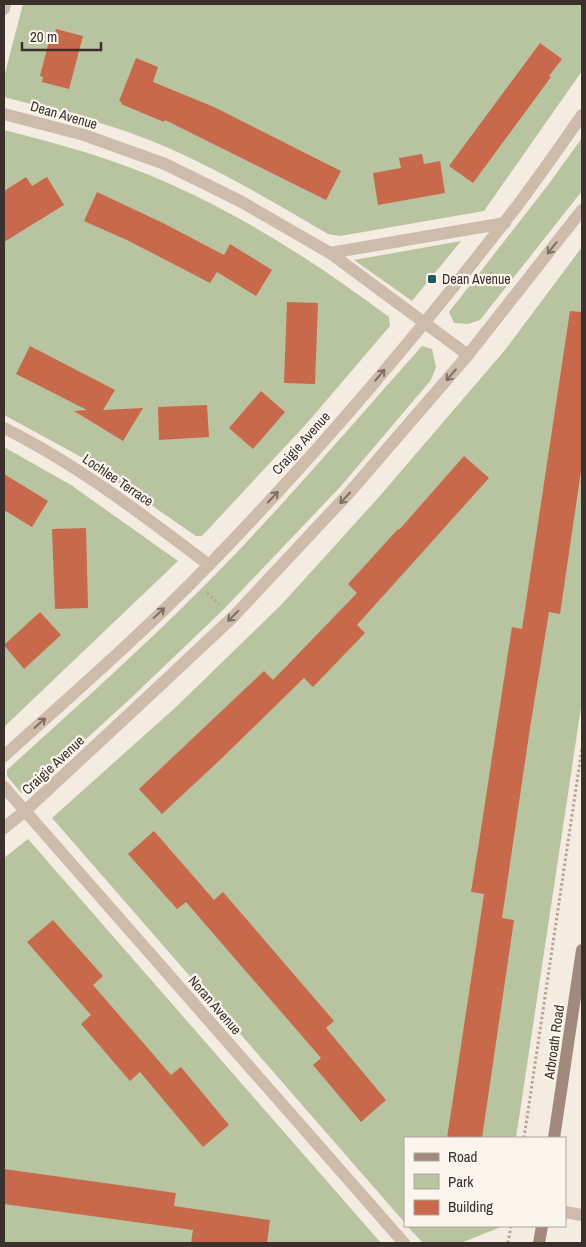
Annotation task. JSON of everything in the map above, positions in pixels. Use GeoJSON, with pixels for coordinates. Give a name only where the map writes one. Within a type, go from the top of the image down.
{"type":"FeatureCollection","features":[{"type":"Feature","properties":{"kind":"main road","name":"Arbroath Road"},"geometry":{"type":"LineString","coordinates":[[554,1137],[582,950]]}},
{"type":"Feature","properties":{"kind":"main road"},"geometry":{"type":"LineString","coordinates":[[539,1243],[542,1227]]}},
{"type":"Feature","properties":{"kind":"street"},"geometry":{"type":"LineString","coordinates":[[4,9],[5,4]]}},
{"type":"Feature","properties":{"kind":"street","name":"Dean Avenue"},"geometry":{"type":"LineString","coordinates":[[4,114],[84,135],[165,164],[240,201],[330,253],[468,355]]}},
{"type":"Feature","properties":{"kind":"street","name":"Craigie Avenue"},"geometry":{"type":"LineString","coordinates":[[4,756],[103,667],[194,580],[318,449],[475,260],[582,115]]}},
{"type":"Feature","properties":{"kind":"street","name":"Craigie Avenue"},"geometry":{"type":"LineString","coordinates":[[4,828],[25,811],[233,617],[349,493],[468,355],[582,210]]}},
{"type":"Feature","properties":{"kind":"street"},"geometry":{"type":"LineString","coordinates":[[330,253],[504,223]]}},
{"type":"Feature","properties":{"kind":"street","name":"Lochlee Terrace"},"geometry":{"type":"LineString","coordinates":[[4,428],[79,470],[135,509],[209,565]]}},
{"type":"Feature","properties":{"kind":"street","name":"Noran Avenue"},"geometry":{"type":"LineString","coordinates":[[4,787],[404,1243]]}},
{"type":"Feature","properties":{"kind":"street"},"geometry":{"type":"LineString","coordinates":[[566,1212],[582,1215]]}},
{"type":"Feature","properties":{"kind":"path"},"geometry":{"type":"LineString","coordinates":[[475,260],[517,293]]}},
{"type":"Feature","properties":{"kind":"path"},"geometry":{"type":"LineString","coordinates":[[194,580],[233,617]]}},
{"type":"Feature","properties":{"kind":"path"},"geometry":{"type":"LineString","coordinates":[[524,1137],[582,748]]}},
{"type":"Feature","properties":{"kind":"path"},"geometry":{"type":"LineString","coordinates":[[508,1243],[511,1227]]}},
{"type":"Feature","properties":{"kind":"green space"},"geometry":{"type":"Polygon","coordinates":[[[23,4],[582,4],[582,71],[484,211],[340,236],[328,234],[227,176],[145,138],[4,97],[4,77],[23,4]]]}},
{"type":"Feature","properties":{"kind":"green space"},"geometry":{"type":"Polygon","coordinates":[[[4,130],[118,163],[202,199],[267,234],[329,274],[389,317],[390,326],[308,422],[202,536],[196,536],[83,458],[4,415],[4,130]]]}},
{"type":"Feature","properties":{"kind":"green space"},"geometry":{"type":"Polygon","coordinates":[[[582,138],[582,191],[480,320],[468,324],[454,323],[449,312],[548,185],[582,138]]]}},
{"type":"Feature","properties":{"kind":"green space"},"geometry":{"type":"Polygon","coordinates":[[[461,241],[412,301],[354,260],[461,241]]]}},
{"type":"Feature","properties":{"kind":"green space"},"geometry":{"type":"Polygon","coordinates":[[[582,247],[582,701],[516,1137],[404,1137],[404,1222],[52,818],[176,707],[282,604],[378,498],[505,350],[582,247]]]}},
{"type":"Feature","properties":{"kind":"green space"},"geometry":{"type":"Polygon","coordinates":[[[422,346],[432,349],[436,367],[431,380],[341,486],[224,609],[131,698],[28,792],[21,793],[7,776],[7,770],[105,681],[230,560],[422,346]]]}},
{"type":"Feature","properties":{"kind":"green space"},"geometry":{"type":"Polygon","coordinates":[[[4,447],[71,485],[178,561],[4,727],[4,447]]]}},
{"type":"Feature","properties":{"kind":"green space"},"geometry":{"type":"Polygon","coordinates":[[[28,839],[381,1243],[4,1243],[4,858],[28,839]]]}},
{"type":"Feature","properties":{"kind":"green space"},"geometry":{"type":"Polygon","coordinates":[[[408,1227],[501,1227],[461,1243],[423,1243],[408,1227]]]}},
{"type":"Feature","properties":{"kind":"building"},"geometry":{"type":"Polygon","coordinates":[[[56,29],[83,36],[69,89],[42,82],[43,77],[40,76],[51,33],[55,34],[56,29]]]}},
{"type":"Feature","properties":{"kind":"building"},"geometry":{"type":"Polygon","coordinates":[[[540,43],[562,59],[549,76],[551,77],[473,183],[449,166],[540,43]]]}},
{"type":"Feature","properties":{"kind":"building"},"geometry":{"type":"Polygon","coordinates":[[[136,58],[158,67],[153,82],[214,107],[341,171],[326,200],[165,120],[164,122],[121,104],[122,102],[119,101],[136,58]]]}},
{"type":"Feature","properties":{"kind":"building"},"geometry":{"type":"Polygon","coordinates":[[[422,154],[424,164],[440,161],[445,193],[378,205],[373,173],[401,168],[399,158],[422,154]]]}},
{"type":"Feature","properties":{"kind":"building"},"geometry":{"type":"Polygon","coordinates":[[[26,177],[32,186],[47,177],[64,205],[4,242],[4,191],[26,177]]]}},
{"type":"Feature","properties":{"kind":"building"},"geometry":{"type":"Polygon","coordinates":[[[97,192],[163,223],[224,255],[230,244],[272,270],[256,296],[217,272],[210,283],[129,241],[84,221],[97,192]]]}},
{"type":"Feature","properties":{"kind":"building"},"geometry":{"type":"Polygon","coordinates":[[[287,302],[318,303],[315,384],[284,383],[287,302]]]}},
{"type":"Feature","properties":{"kind":"building"},"geometry":{"type":"Polygon","coordinates":[[[570,311],[582,312],[582,464],[560,614],[549,612],[530,728],[502,918],[514,920],[482,1137],[447,1137],[484,894],[471,892],[512,627],[522,629],[570,311]]]}},
{"type":"Feature","properties":{"kind":"building"},"geometry":{"type":"Polygon","coordinates":[[[30,346],[115,390],[103,410],[143,408],[123,441],[74,411],[87,410],[16,374],[30,346]]]}},
{"type":"Feature","properties":{"kind":"building"},"geometry":{"type":"Polygon","coordinates":[[[261,391],[285,412],[253,449],[229,428],[261,391]]]}},
{"type":"Feature","properties":{"kind":"building"},"geometry":{"type":"Polygon","coordinates":[[[207,405],[209,437],[159,440],[158,407],[207,405]]]}},
{"type":"Feature","properties":{"kind":"building"},"geometry":{"type":"Polygon","coordinates":[[[464,456],[489,478],[357,625],[365,633],[313,687],[304,678],[162,814],[139,789],[264,671],[273,680],[357,593],[348,584],[399,530],[464,456]]]}},
{"type":"Feature","properties":{"kind":"building"},"geometry":{"type":"Polygon","coordinates":[[[4,474],[48,501],[32,527],[4,510],[4,474]]]}},
{"type":"Feature","properties":{"kind":"building"},"geometry":{"type":"Polygon","coordinates":[[[86,528],[88,608],[55,609],[52,529],[86,528]]]}},
{"type":"Feature","properties":{"kind":"building"},"geometry":{"type":"Polygon","coordinates":[[[40,612],[61,635],[24,669],[4,645],[40,612]]]}},
{"type":"Feature","properties":{"kind":"building"},"geometry":{"type":"Polygon","coordinates":[[[154,831],[214,900],[223,892],[334,1021],[326,1028],[386,1100],[361,1122],[313,1065],[321,1058],[186,902],[177,909],[128,854],[154,831]]]}},
{"type":"Feature","properties":{"kind":"building"},"geometry":{"type":"Polygon","coordinates":[[[53,920],[103,976],[93,985],[171,1075],[181,1067],[229,1125],[203,1147],[140,1072],[130,1081],[81,1024],[91,1015],[27,942],[53,920]]]}},
{"type":"Feature","properties":{"kind":"building"},"geometry":{"type":"Polygon","coordinates":[[[4,1169],[176,1193],[174,1206],[270,1220],[267,1243],[191,1243],[193,1230],[4,1204],[4,1169]]]}},
{"type":"Feature","properties":{"kind":"place","name":"Dean Avenue"},"geometry":{"type":"Point","coordinates":[432,279]}}]}
